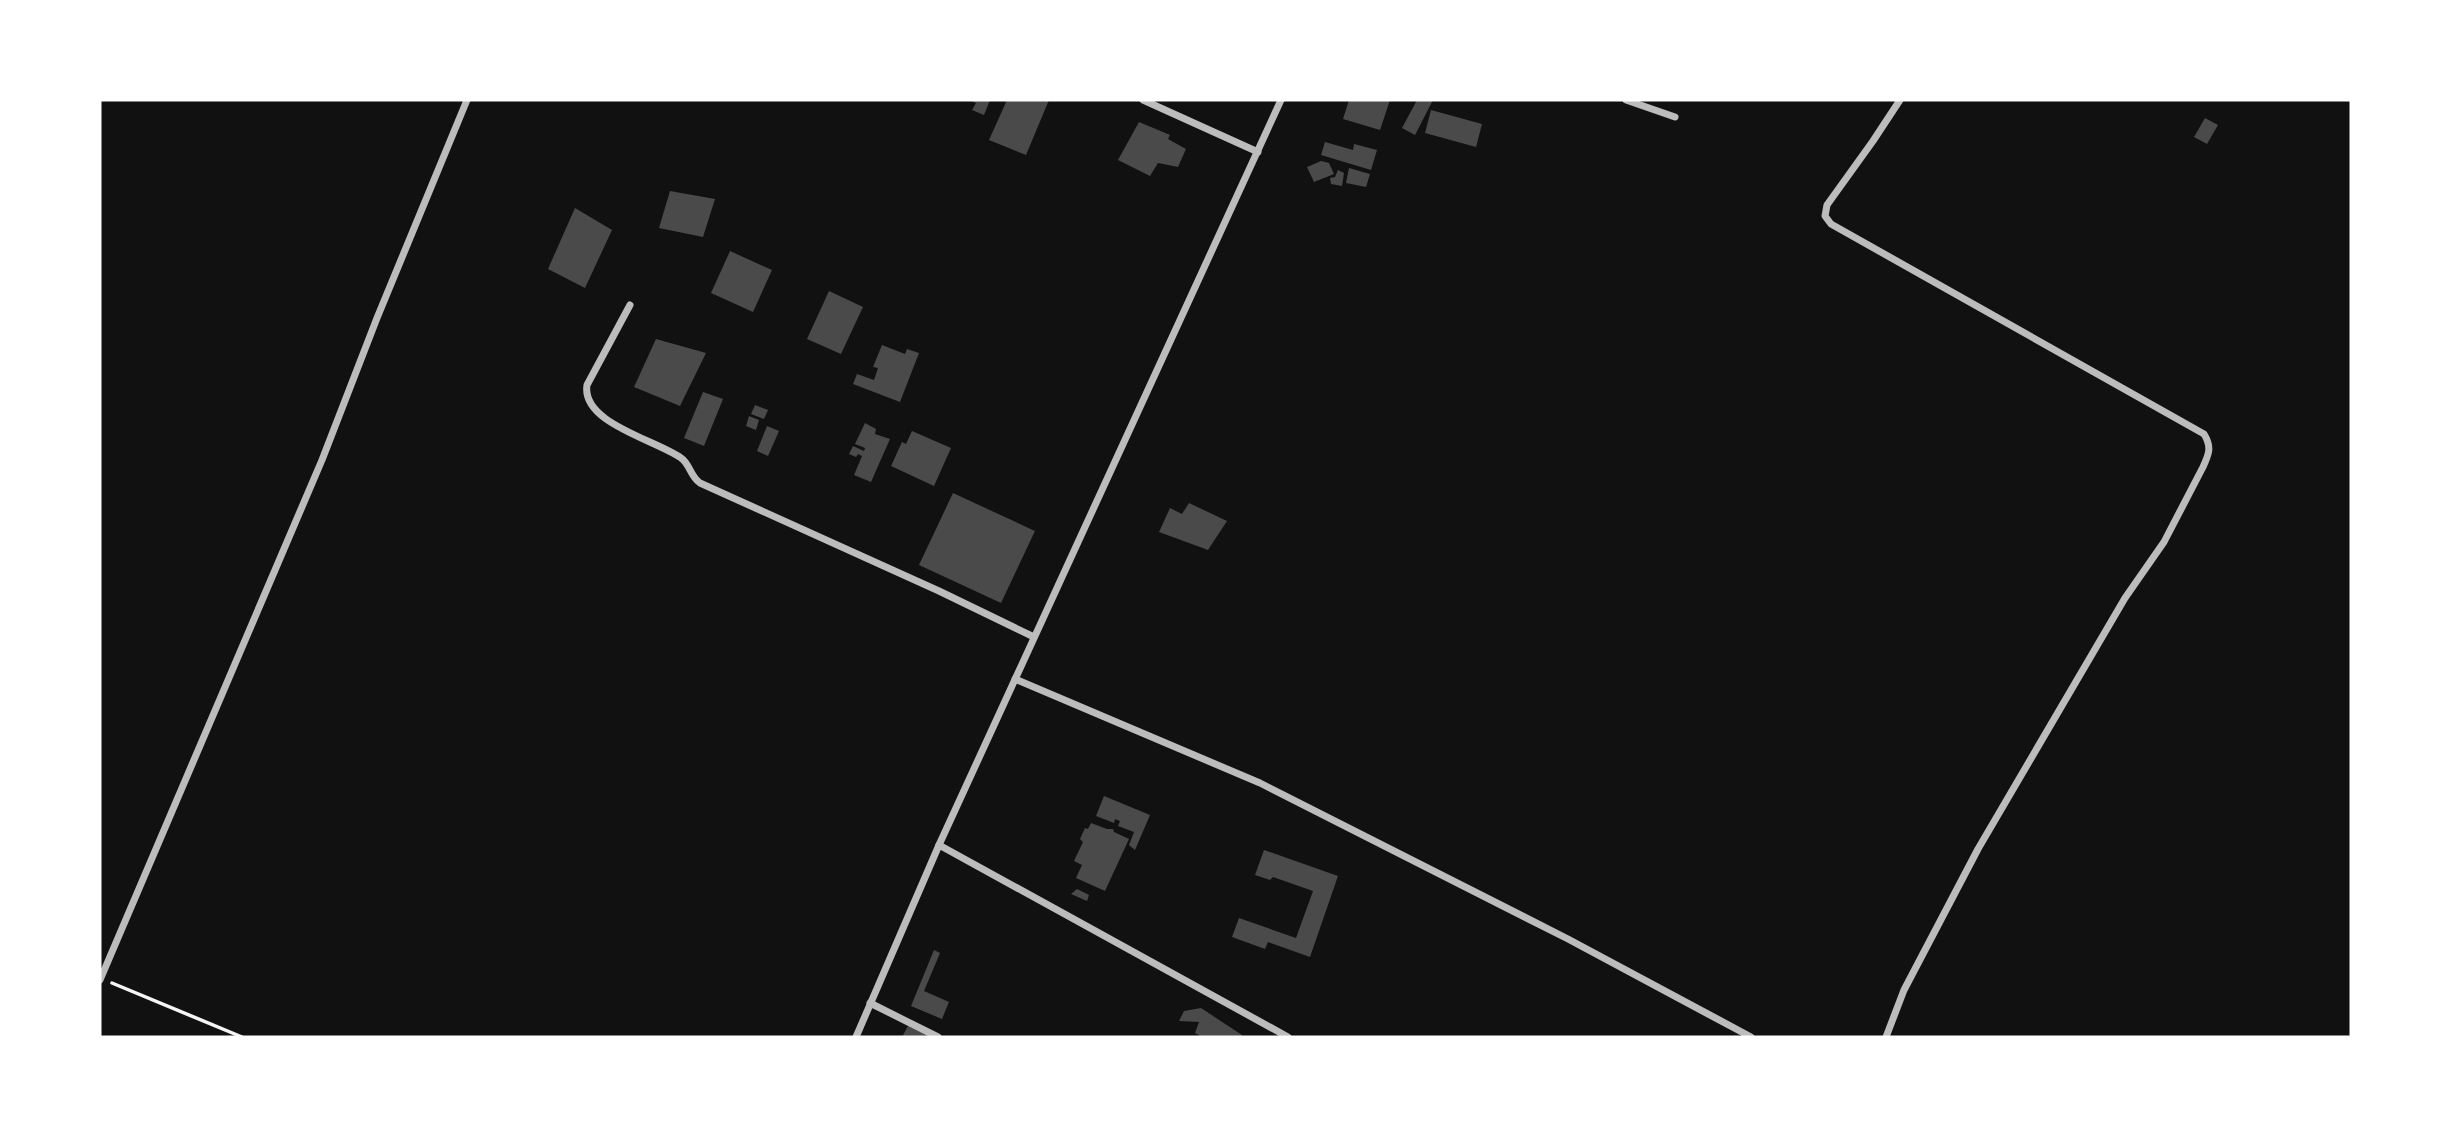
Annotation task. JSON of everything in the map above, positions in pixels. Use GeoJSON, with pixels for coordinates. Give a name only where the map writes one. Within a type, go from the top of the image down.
{"type":"FeatureCollection","features":[{"type":"Feature","properties":{"kind":"street"},"geometry":{"type":"LineString","coordinates":[[100,979],[322,460],[391,282],[467,100]]}},
{"type":"Feature","properties":{"kind":"street"},"geometry":{"type":"LineString","coordinates":[[1143,100],[1258,152]]}},
{"type":"Feature","properties":{"kind":"street"},"geometry":{"type":"LineString","coordinates":[[856,1037],[939,845],[1281,100]]}},
{"type":"Feature","properties":{"kind":"street"},"geometry":{"type":"LineString","coordinates":[[1626,100],[1675,117]]}},
{"type":"Feature","properties":{"kind":"street"},"geometry":{"type":"LineString","coordinates":[[1886,1037],[1904,990],[1978,849],[2125,598],[2164,542],[2203,467],[2210,444],[2204,434],[1831,224],[1825,216],[1827,205],[1900,100]]}},
{"type":"Feature","properties":{"kind":"street"},"geometry":{"type":"LineString","coordinates":[[630,305],[587,385],[590,404],[598,411],[622,429],[683,459],[693,479],[700,484],[939,591],[1034,637]]}},
{"type":"Feature","properties":{"kind":"street"},"geometry":{"type":"LineString","coordinates":[[1015,680],[1260,783],[1568,939],[1751,1037]]}},
{"type":"Feature","properties":{"kind":"street"},"geometry":{"type":"LineString","coordinates":[[939,845],[1288,1037]]}},
{"type":"Feature","properties":{"kind":"street"},"geometry":{"type":"LineString","coordinates":[[870,1003],[938,1037]]}},
{"type":"Feature","properties":{"kind":"path"},"geometry":{"type":"LineString","coordinates":[[100,979],[242,1037]]}},
{"type":"Feature","properties":{"kind":"building"},"geometry":{"type":"Polygon","coordinates":[[[969,100],[990,100],[984,115],[972,110],[976,103],[969,100]]]}},
{"type":"Feature","properties":{"kind":"building"},"geometry":{"type":"Polygon","coordinates":[[[1007,100],[1049,100],[1026,155],[989,140],[1007,100]]]}},
{"type":"Feature","properties":{"kind":"building"},"geometry":{"type":"Polygon","coordinates":[[[1349,100],[1390,100],[1380,130],[1343,119],[1349,100]]]}},
{"type":"Feature","properties":{"kind":"building"},"geometry":{"type":"Polygon","coordinates":[[[1417,100],[1433,100],[1415,135],[1402,128],[1417,100]]]}},
{"type":"Feature","properties":{"kind":"building"},"geometry":{"type":"Polygon","coordinates":[[[1431,110],[1482,124],[1476,147],[1425,133],[1431,110]]]}},
{"type":"Feature","properties":{"kind":"building"},"geometry":{"type":"Polygon","coordinates":[[[2205,118],[2218,125],[2207,144],[2194,137],[2205,118]]]}},
{"type":"Feature","properties":{"kind":"building"},"geometry":{"type":"Polygon","coordinates":[[[1139,122],[1170,135],[1168,139],[1186,149],[1178,167],[1158,163],[1150,176],[1118,160],[1139,122]]]}},
{"type":"Feature","properties":{"kind":"building"},"geometry":{"type":"Polygon","coordinates":[[[1325,142],[1353,150],[1354,144],[1377,150],[1371,170],[1321,155],[1325,142]]]}},
{"type":"Feature","properties":{"kind":"building"},"geometry":{"type":"Polygon","coordinates":[[[1321,161],[1329,163],[1334,174],[1314,182],[1307,167],[1321,161]]]}},
{"type":"Feature","properties":{"kind":"building"},"geometry":{"type":"Polygon","coordinates":[[[1349,168],[1370,174],[1366,187],[1346,183],[1349,168]]]}},
{"type":"Feature","properties":{"kind":"building"},"geometry":{"type":"Polygon","coordinates":[[[1338,170],[1344,173],[1342,186],[1331,184],[1330,178],[1335,177],[1338,170]]]}},
{"type":"Feature","properties":{"kind":"building"},"geometry":{"type":"Polygon","coordinates":[[[670,191],[715,199],[703,237],[659,228],[670,191]]]}},
{"type":"Feature","properties":{"kind":"building"},"geometry":{"type":"Polygon","coordinates":[[[575,208],[612,230],[585,288],[548,269],[575,208]]]}},
{"type":"Feature","properties":{"kind":"building"},"geometry":{"type":"Polygon","coordinates":[[[730,251],[772,270],[753,312],[711,293],[730,251]]]}},
{"type":"Feature","properties":{"kind":"building"},"geometry":{"type":"Polygon","coordinates":[[[829,291],[863,307],[841,354],[807,339],[829,291]]]}},
{"type":"Feature","properties":{"kind":"building"},"geometry":{"type":"Polygon","coordinates":[[[656,339],[706,353],[680,406],[634,387],[656,339]]]}},
{"type":"Feature","properties":{"kind":"building"},"geometry":{"type":"Polygon","coordinates":[[[882,345],[905,354],[907,349],[919,353],[900,402],[853,384],[857,374],[874,380],[878,368],[873,367],[882,345]]]}},
{"type":"Feature","properties":{"kind":"building"},"geometry":{"type":"Polygon","coordinates":[[[703,392],[723,399],[704,446],[684,438],[703,392]]]}},
{"type":"Feature","properties":{"kind":"building"},"geometry":{"type":"Polygon","coordinates":[[[755,405],[768,410],[764,419],[751,414],[755,405]]]}},
{"type":"Feature","properties":{"kind":"building"},"geometry":{"type":"Polygon","coordinates":[[[749,416],[759,420],[756,430],[746,426],[749,416]]]}},
{"type":"Feature","properties":{"kind":"building"},"geometry":{"type":"Polygon","coordinates":[[[865,423],[876,429],[875,434],[890,439],[871,482],[854,475],[862,456],[849,454],[853,446],[864,451],[865,448],[855,444],[865,423]]]}},
{"type":"Feature","properties":{"kind":"building"},"geometry":{"type":"Polygon","coordinates":[[[767,426],[779,431],[768,456],[757,451],[767,426]]]}},
{"type":"Feature","properties":{"kind":"building"},"geometry":{"type":"Polygon","coordinates":[[[912,431],[951,448],[934,486],[891,466],[902,442],[906,444],[912,431]]]}},
{"type":"Feature","properties":{"kind":"building"},"geometry":{"type":"Polygon","coordinates":[[[953,493],[1035,531],[1001,603],[919,565],[953,493]]]}},
{"type":"Feature","properties":{"kind":"building"},"geometry":{"type":"Polygon","coordinates":[[[1189,503],[1227,521],[1208,550],[1159,532],[1170,508],[1182,514],[1189,503]]]}},
{"type":"Feature","properties":{"kind":"building"},"geometry":{"type":"Polygon","coordinates":[[[1104,796],[1150,815],[1135,850],[1129,845],[1134,832],[1118,826],[1120,821],[1115,819],[1114,823],[1096,816],[1104,796]]]}},
{"type":"Feature","properties":{"kind":"building"},"geometry":{"type":"Polygon","coordinates":[[[1091,823],[1113,829],[1129,839],[1105,891],[1076,878],[1082,865],[1074,861],[1083,842],[1080,839],[1085,828],[1088,829],[1091,823]]]}},
{"type":"Feature","properties":{"kind":"building"},"geometry":{"type":"Polygon","coordinates":[[[1264,850],[1338,876],[1310,957],[1268,942],[1265,949],[1232,937],[1239,918],[1296,938],[1313,891],[1273,877],[1270,880],[1255,875],[1264,850]]]}},
{"type":"Feature","properties":{"kind":"building"},"geometry":{"type":"Polygon","coordinates":[[[1077,889],[1089,895],[1087,901],[1071,894],[1077,889]]]}},
{"type":"Feature","properties":{"kind":"building"},"geometry":{"type":"Polygon","coordinates":[[[934,950],[940,953],[924,991],[949,1002],[942,1019],[911,1006],[934,950]]]}},
{"type":"Feature","properties":{"kind":"building"},"geometry":{"type":"Polygon","coordinates":[[[1201,1008],[1242,1035],[1241,1037],[1202,1037],[1195,1033],[1199,1022],[1179,1021],[1184,1011],[1201,1008]]]}},
{"type":"Feature","properties":{"kind":"building"},"geometry":{"type":"Polygon","coordinates":[[[908,1026],[931,1037],[902,1037],[908,1026]]]}}]}
